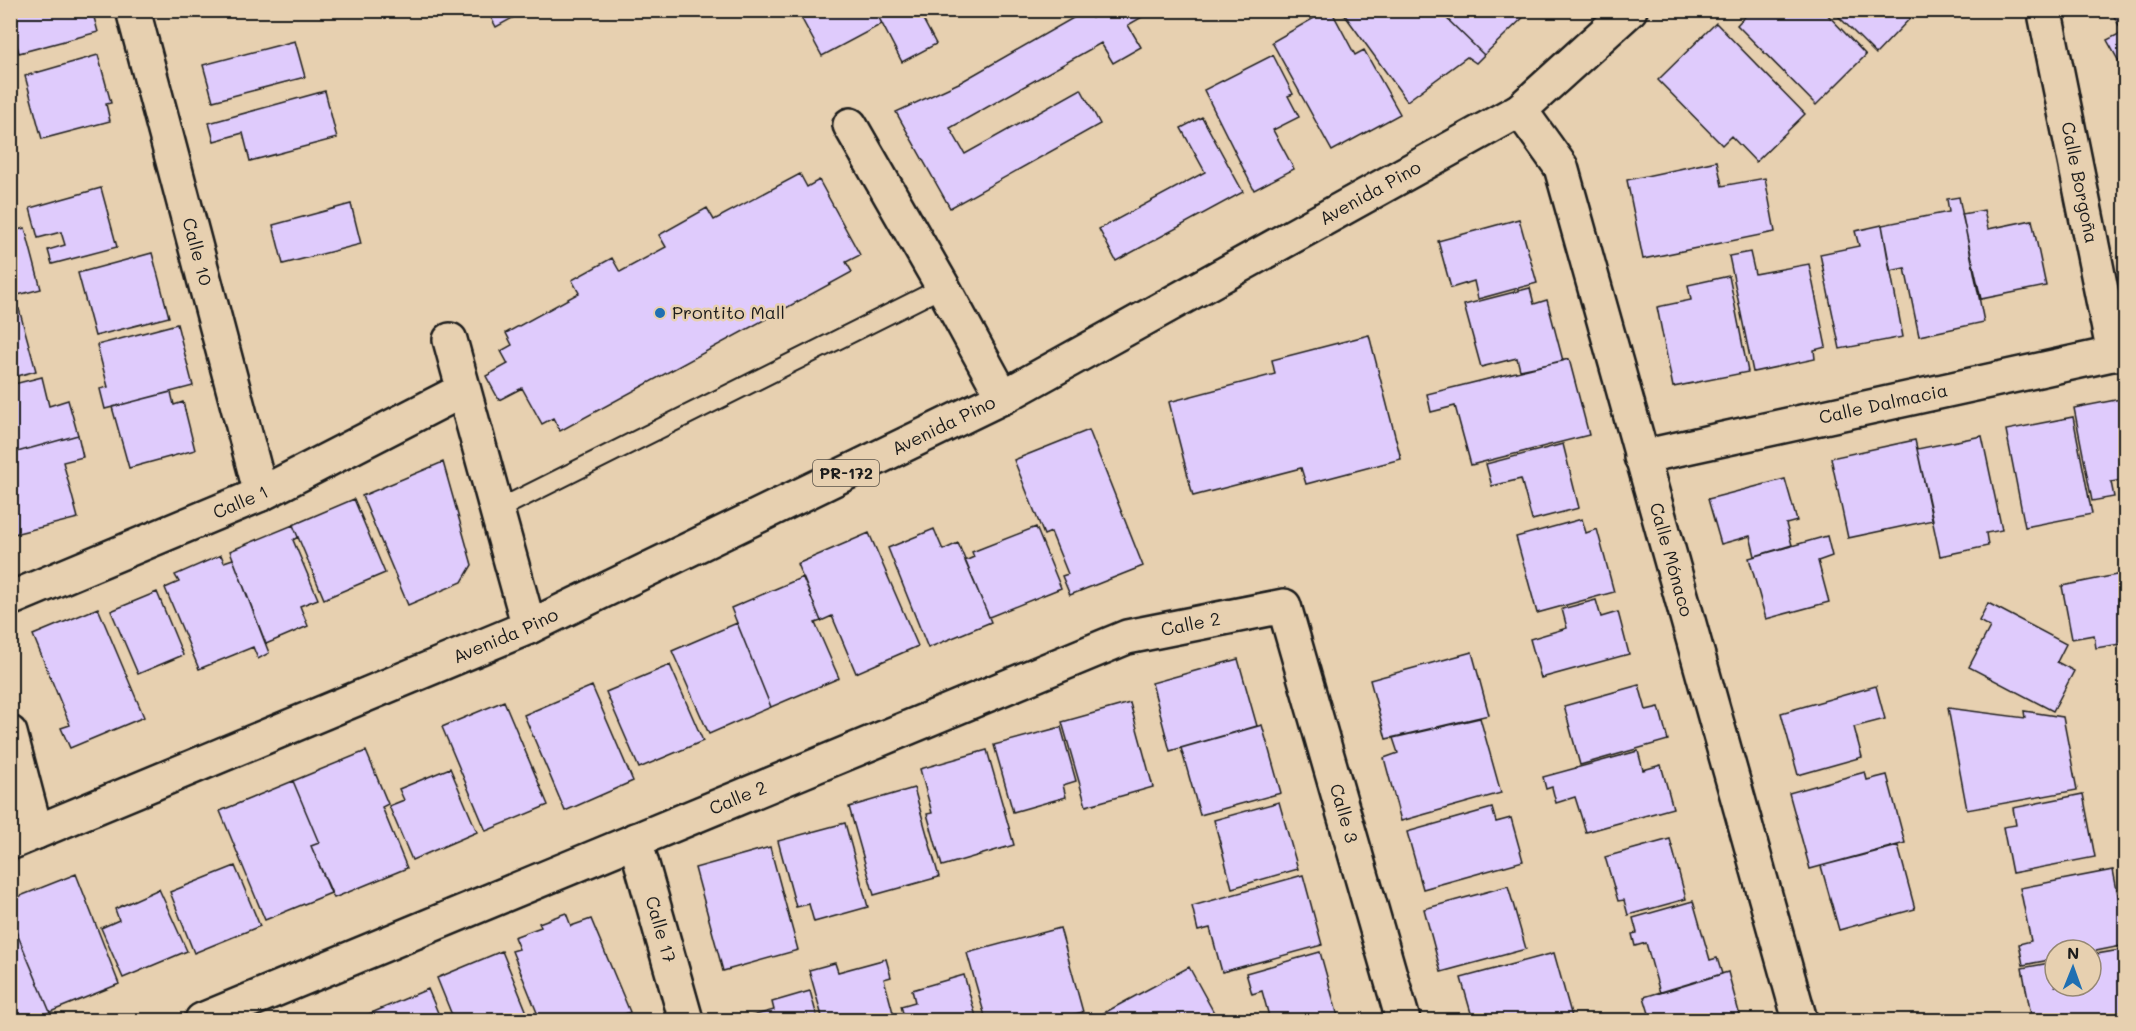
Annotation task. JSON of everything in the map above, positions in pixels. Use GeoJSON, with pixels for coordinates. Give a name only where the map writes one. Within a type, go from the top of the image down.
{"type":"FeatureCollection","features":[{"type":"Feature","properties":{"kind":"street","name":"Calle 10"},"geometry":{"type":"LineString","coordinates":[[133,10],[261,494]]}},
{"type":"Feature","properties":{"kind":"street","name":"Avenida Pino"},"geometry":{"type":"LineString","coordinates":[[23,837],[529,627],[1003,397],[1520,110],[1630,10]]}},
{"type":"Feature","properties":{"kind":"street","name":"Calle Borgoña"},"geometry":{"type":"LineString","coordinates":[[2047,10],[2046,18],[2120,352]]}},
{"type":"Feature","properties":{"kind":"street","name":"Calle Mónaco"},"geometry":{"type":"LineString","coordinates":[[1520,110],[1561,166],[1800,1020]]}},
{"type":"Feature","properties":{"kind":"street"},"geometry":{"type":"LineString","coordinates":[[850,125],[1003,397]]}},
{"type":"Feature","properties":{"kind":"street"},"geometry":{"type":"LineString","coordinates":[[450,340],[529,627]]}},
{"type":"Feature","properties":{"kind":"street","name":"Calle Dalmacia"},"geometry":{"type":"LineString","coordinates":[[1641,457],[2120,352]]}},
{"type":"Feature","properties":{"kind":"street","name":"Calle 1"},"geometry":{"type":"LineString","coordinates":[[10,599],[261,494],[463,390]]}},
{"type":"Feature","properties":{"kind":"street","name":"Calle 2"},"geometry":{"type":"LineString","coordinates":[[201,1020],[1127,637],[1284,606]]}},
{"type":"Feature","properties":{"kind":"street","name":"Calle 3"},"geometry":{"type":"LineString","coordinates":[[1284,606],[1403,1020]]}},
{"type":"Feature","properties":{"kind":"street"},"geometry":{"type":"LineString","coordinates":[[10,733],[23,837]]}},
{"type":"Feature","properties":{"kind":"street","name":"Calle 17"},"geometry":{"type":"LineString","coordinates":[[635,840],[686,1020]]}},
{"type":"Feature","properties":{"kind":"lane"},"geometry":{"type":"LineString","coordinates":[[497,510],[943,287]]}},
{"type":"Feature","properties":{"kind":"building"},"geometry":{"type":"Polygon","coordinates":[[[10,10],[92,10],[98,32],[19,53],[10,20],[10,10]]]}},
{"type":"Feature","properties":{"kind":"building"},"geometry":{"type":"Polygon","coordinates":[[[487,10],[527,10],[496,27],[487,10]]]}},
{"type":"Feature","properties":{"kind":"building"},"geometry":{"type":"Polygon","coordinates":[[[797,10],[875,10],[882,24],[822,56],[797,10]]]}},
{"type":"Feature","properties":{"kind":"building"},"geometry":{"type":"Polygon","coordinates":[[[875,10],[918,10],[936,44],[902,62],[875,10]]]}},
{"type":"Feature","properties":{"kind":"building"},"geometry":{"type":"Polygon","coordinates":[[[1087,10],[1092,18],[1105,10],[1141,10],[1144,16],[1128,25],[1141,47],[1113,63],[1101,43],[950,128],[965,154],[1081,89],[1100,124],[950,208],[896,112],[961,82],[1087,10]]]}},
{"type":"Feature","properties":{"kind":"building"},"geometry":{"type":"Polygon","coordinates":[[[1331,10],[1355,55],[1364,50],[1400,114],[1332,151],[1272,42],[1331,10]]]}},
{"type":"Feature","properties":{"kind":"building"},"geometry":{"type":"Polygon","coordinates":[[[1341,10],[1438,10],[1484,55],[1476,63],[1467,57],[1407,101],[1341,10]]]}},
{"type":"Feature","properties":{"kind":"building"},"geometry":{"type":"Polygon","coordinates":[[[1438,10],[1531,10],[1484,55],[1438,10]]]}},
{"type":"Feature","properties":{"kind":"building"},"geometry":{"type":"Polygon","coordinates":[[[1751,10],[1823,10],[1866,55],[1816,105],[1737,25],[1751,10]]]}},
{"type":"Feature","properties":{"kind":"building"},"geometry":{"type":"Polygon","coordinates":[[[1832,10],[1918,10],[1876,54],[1832,10]]]}},
{"type":"Feature","properties":{"kind":"building"},"geometry":{"type":"Polygon","coordinates":[[[2117,10],[2126,10],[2126,74],[2107,40],[2123,32],[2112,13],[2117,10]]]}},
{"type":"Feature","properties":{"kind":"building"},"geometry":{"type":"Polygon","coordinates":[[[1716,23],[1805,114],[1756,162],[1731,136],[1722,145],[1658,80],[1716,23]]]}},
{"type":"Feature","properties":{"kind":"building"},"geometry":{"type":"Polygon","coordinates":[[[295,41],[305,77],[213,101],[203,65],[295,41]]]}},
{"type":"Feature","properties":{"kind":"building"},"geometry":{"type":"Polygon","coordinates":[[[98,55],[111,103],[106,104],[110,121],[42,139],[25,76],[98,55]]]}},
{"type":"Feature","properties":{"kind":"building"},"geometry":{"type":"Polygon","coordinates":[[[1273,55],[1293,94],[1288,96],[1299,117],[1273,130],[1294,169],[1254,190],[1204,90],[1273,55]]]}},
{"type":"Feature","properties":{"kind":"building"},"geometry":{"type":"Polygon","coordinates":[[[325,91],[337,138],[250,161],[243,133],[214,141],[209,123],[325,91]]]}},
{"type":"Feature","properties":{"kind":"building"},"geometry":{"type":"Polygon","coordinates":[[[1202,117],[1243,192],[1116,261],[1099,229],[1205,172],[1181,128],[1202,117]]]}},
{"type":"Feature","properties":{"kind":"building"},"geometry":{"type":"Polygon","coordinates":[[[1717,161],[1722,186],[1765,178],[1775,232],[1643,259],[1627,180],[1717,161]]]}},
{"type":"Feature","properties":{"kind":"building","name":"Prontito Mall"},"geometry":{"type":"Polygon","coordinates":[[[800,174],[807,187],[819,180],[860,255],[846,262],[852,272],[560,431],[553,418],[542,424],[522,388],[499,400],[486,376],[508,364],[501,351],[512,345],[506,333],[579,293],[572,280],[612,258],[620,272],[666,247],[659,235],[707,208],[714,220],[800,174]]]}},
{"type":"Feature","properties":{"kind":"building"},"geometry":{"type":"Polygon","coordinates":[[[101,188],[117,247],[52,264],[48,250],[65,245],[61,232],[38,238],[30,208],[101,188]]]}},
{"type":"Feature","properties":{"kind":"building"},"geometry":{"type":"Polygon","coordinates":[[[1959,197],[1984,322],[1919,336],[1905,268],[1890,271],[1882,225],[1949,212],[1947,199],[1959,197]]]}},
{"type":"Feature","properties":{"kind":"building"},"geometry":{"type":"Polygon","coordinates":[[[351,204],[361,244],[283,264],[273,225],[351,204]]]}},
{"type":"Feature","properties":{"kind":"building"},"geometry":{"type":"Polygon","coordinates":[[[1984,210],[1988,229],[2032,220],[2046,286],[1981,299],[1962,214],[1984,210]]]}},
{"type":"Feature","properties":{"kind":"building"},"geometry":{"type":"Polygon","coordinates":[[[1519,219],[1537,283],[1478,299],[1474,281],[1451,288],[1438,241],[1519,219]]]}},
{"type":"Feature","properties":{"kind":"building"},"geometry":{"type":"Polygon","coordinates":[[[1882,225],[1903,337],[1840,349],[1820,254],[1859,246],[1855,231],[1882,225]]]}},
{"type":"Feature","properties":{"kind":"building"},"geometry":{"type":"Polygon","coordinates":[[[25,228],[41,289],[10,297],[10,232],[25,228]]]}},
{"type":"Feature","properties":{"kind":"building"},"geometry":{"type":"Polygon","coordinates":[[[1750,252],[1755,274],[1809,264],[1826,347],[1814,350],[1815,359],[1753,372],[1729,256],[1750,252]]]}},
{"type":"Feature","properties":{"kind":"building"},"geometry":{"type":"Polygon","coordinates":[[[152,253],[169,317],[95,336],[78,273],[152,253]]]}},
{"type":"Feature","properties":{"kind":"building"},"geometry":{"type":"Polygon","coordinates":[[[1729,276],[1748,372],[1673,387],[1657,307],[1691,300],[1688,285],[1729,276]]]}},
{"type":"Feature","properties":{"kind":"building"},"geometry":{"type":"Polygon","coordinates":[[[1530,288],[1534,304],[1547,300],[1563,361],[1520,370],[1517,358],[1481,367],[1464,305],[1530,288]]]}},
{"type":"Feature","properties":{"kind":"building"},"geometry":{"type":"Polygon","coordinates":[[[19,309],[36,371],[10,378],[10,311],[19,309]]]}},
{"type":"Feature","properties":{"kind":"building"},"geometry":{"type":"Polygon","coordinates":[[[177,324],[193,386],[105,409],[100,389],[108,387],[97,345],[177,324]]]}},
{"type":"Feature","properties":{"kind":"building"},"geometry":{"type":"Polygon","coordinates":[[[1369,335],[1401,459],[1306,484],[1301,468],[1193,496],[1169,402],[1275,374],[1272,360],[1369,335]]]}},
{"type":"Feature","properties":{"kind":"building"},"geometry":{"type":"Polygon","coordinates":[[[1569,359],[1589,435],[1471,465],[1455,406],[1431,412],[1427,394],[1569,359]]]}},
{"type":"Feature","properties":{"kind":"building"},"geometry":{"type":"Polygon","coordinates":[[[42,377],[49,406],[68,400],[78,435],[10,454],[10,385],[42,377]]]}},
{"type":"Feature","properties":{"kind":"building"},"geometry":{"type":"Polygon","coordinates":[[[171,392],[174,405],[183,402],[195,450],[129,468],[112,407],[171,392]]]}},
{"type":"Feature","properties":{"kind":"building"},"geometry":{"type":"Polygon","coordinates":[[[2126,398],[2126,479],[2111,482],[2114,497],[2092,501],[2074,408],[2126,398]]]}},
{"type":"Feature","properties":{"kind":"building"},"geometry":{"type":"Polygon","coordinates":[[[2073,417],[2092,514],[2025,527],[2006,430],[2073,417]]]}},
{"type":"Feature","properties":{"kind":"building"},"geometry":{"type":"Polygon","coordinates":[[[1089,430],[1143,566],[1070,595],[1062,576],[1068,574],[1051,532],[1044,535],[1014,460],[1089,430]]]}},
{"type":"Feature","properties":{"kind":"building"},"geometry":{"type":"Polygon","coordinates":[[[78,435],[83,457],[63,462],[78,518],[10,535],[10,454],[78,435]]]}},
{"type":"Feature","properties":{"kind":"building"},"geometry":{"type":"Polygon","coordinates":[[[1982,436],[2002,530],[1986,533],[1988,546],[1940,556],[1917,449],[1982,436]]]}},
{"type":"Feature","properties":{"kind":"building"},"geometry":{"type":"Polygon","coordinates":[[[1915,440],[1933,520],[1848,538],[1831,458],[1915,440]]]}},
{"type":"Feature","properties":{"kind":"building"},"geometry":{"type":"Polygon","coordinates":[[[1563,444],[1579,508],[1532,520],[1521,479],[1492,486],[1486,464],[1563,444]]]}},
{"type":"Feature","properties":{"kind":"building"},"geometry":{"type":"Polygon","coordinates":[[[443,462],[472,565],[462,582],[408,605],[362,496],[443,462]]]}},
{"type":"Feature","properties":{"kind":"building"},"geometry":{"type":"Polygon","coordinates":[[[1785,479],[1797,521],[1786,524],[1792,545],[1755,556],[1750,536],[1721,544],[1708,499],[1785,479]]]}},
{"type":"Feature","properties":{"kind":"building"},"geometry":{"type":"Polygon","coordinates":[[[354,499],[385,573],[324,599],[293,525],[354,499]]]}},
{"type":"Feature","properties":{"kind":"building"},"geometry":{"type":"Polygon","coordinates":[[[1582,519],[1586,533],[1597,529],[1614,592],[1537,613],[1516,537],[1582,519]]]}},
{"type":"Feature","properties":{"kind":"building"},"geometry":{"type":"Polygon","coordinates":[[[293,525],[298,537],[293,540],[318,599],[300,606],[308,626],[266,644],[230,551],[293,525]]]}},
{"type":"Feature","properties":{"kind":"building"},"geometry":{"type":"Polygon","coordinates":[[[1036,527],[1061,588],[989,617],[965,561],[974,557],[972,552],[1036,527]]]}},
{"type":"Feature","properties":{"kind":"building"},"geometry":{"type":"Polygon","coordinates":[[[934,529],[943,550],[958,543],[991,622],[928,648],[888,548],[934,529]]]}},
{"type":"Feature","properties":{"kind":"building"},"geometry":{"type":"Polygon","coordinates":[[[869,533],[918,646],[856,673],[832,616],[821,621],[797,564],[869,533]]]}},
{"type":"Feature","properties":{"kind":"building"},"geometry":{"type":"Polygon","coordinates":[[[1827,536],[1832,556],[1818,561],[1829,602],[1766,619],[1749,558],[1827,536]]]}},
{"type":"Feature","properties":{"kind":"building"},"geometry":{"type":"Polygon","coordinates":[[[221,555],[224,562],[233,559],[269,653],[258,659],[253,647],[199,669],[165,588],[179,582],[175,575],[221,555]]]}},
{"type":"Feature","properties":{"kind":"building"},"geometry":{"type":"Polygon","coordinates":[[[2126,573],[2126,643],[2096,648],[2094,635],[2072,639],[2062,586],[2126,573]]]}},
{"type":"Feature","properties":{"kind":"building"},"geometry":{"type":"Polygon","coordinates":[[[803,577],[821,621],[815,623],[839,678],[771,707],[731,608],[803,577]]]}},
{"type":"Feature","properties":{"kind":"building"},"geometry":{"type":"Polygon","coordinates":[[[157,592],[183,655],[138,674],[111,611],[157,592]]]}},
{"type":"Feature","properties":{"kind":"building"},"geometry":{"type":"Polygon","coordinates":[[[1596,600],[1601,617],[1618,612],[1629,654],[1541,678],[1530,639],[1567,628],[1562,609],[1596,600]]]}},
{"type":"Feature","properties":{"kind":"building"},"geometry":{"type":"Polygon","coordinates":[[[1988,603],[2066,644],[2057,662],[2074,671],[2053,711],[1969,667],[1990,627],[1979,621],[1988,603]]]}},
{"type":"Feature","properties":{"kind":"building"},"geometry":{"type":"Polygon","coordinates":[[[98,608],[144,717],[70,748],[61,728],[70,725],[33,635],[98,608]]]}},
{"type":"Feature","properties":{"kind":"building"},"geometry":{"type":"Polygon","coordinates":[[[737,623],[771,707],[709,734],[672,651],[737,623]]]}},
{"type":"Feature","properties":{"kind":"building"},"geometry":{"type":"Polygon","coordinates":[[[1472,652],[1489,715],[1386,739],[1370,680],[1472,652]]]}},
{"type":"Feature","properties":{"kind":"building"},"geometry":{"type":"Polygon","coordinates":[[[1238,659],[1257,726],[1170,751],[1152,683],[1238,659]]]}},
{"type":"Feature","properties":{"kind":"building"},"geometry":{"type":"Polygon","coordinates":[[[670,665],[703,741],[639,768],[606,692],[670,665]]]}},
{"type":"Feature","properties":{"kind":"building"},"geometry":{"type":"Polygon","coordinates":[[[1639,685],[1646,710],[1659,707],[1668,740],[1580,765],[1564,706],[1639,685]]]}},
{"type":"Feature","properties":{"kind":"building"},"geometry":{"type":"Polygon","coordinates":[[[592,686],[633,781],[565,811],[524,715],[592,686]]]}},
{"type":"Feature","properties":{"kind":"building"},"geometry":{"type":"Polygon","coordinates":[[[1876,686],[1885,719],[1854,727],[1862,757],[1798,775],[1781,713],[1876,686]]]}},
{"type":"Feature","properties":{"kind":"building"},"geometry":{"type":"Polygon","coordinates":[[[504,701],[548,805],[486,831],[442,727],[504,701]]]}},
{"type":"Feature","properties":{"kind":"building"},"geometry":{"type":"Polygon","coordinates":[[[1130,703],[1153,787],[1086,806],[1062,722],[1130,703]]]}},
{"type":"Feature","properties":{"kind":"building"},"geometry":{"type":"Polygon","coordinates":[[[1948,708],[2025,718],[2024,711],[2063,717],[2077,790],[1967,810],[1948,708]]]}},
{"type":"Feature","properties":{"kind":"building"},"geometry":{"type":"Polygon","coordinates":[[[1480,718],[1501,793],[1401,821],[1384,758],[1398,753],[1393,738],[1480,718]]]}},
{"type":"Feature","properties":{"kind":"building"},"geometry":{"type":"Polygon","coordinates":[[[1262,725],[1281,793],[1200,815],[1181,748],[1262,725]]]}},
{"type":"Feature","properties":{"kind":"building"},"geometry":{"type":"Polygon","coordinates":[[[1061,727],[1076,781],[1063,785],[1066,797],[1013,812],[994,745],[1061,727]]]}},
{"type":"Feature","properties":{"kind":"building"},"geometry":{"type":"Polygon","coordinates":[[[987,750],[1014,845],[942,866],[927,814],[932,813],[920,769],[987,750]]]}},
{"type":"Feature","properties":{"kind":"building"},"geometry":{"type":"Polygon","coordinates":[[[366,751],[388,804],[382,807],[407,868],[334,898],[311,846],[319,843],[293,781],[366,751]]]}},
{"type":"Feature","properties":{"kind":"building"},"geometry":{"type":"Polygon","coordinates":[[[1638,751],[1643,770],[1661,765],[1673,808],[1586,832],[1575,797],[1556,803],[1552,787],[1546,789],[1543,777],[1638,751]]]}},
{"type":"Feature","properties":{"kind":"building"},"geometry":{"type":"Polygon","coordinates":[[[450,768],[477,832],[412,860],[389,806],[404,800],[399,789],[450,768]]]}},
{"type":"Feature","properties":{"kind":"building"},"geometry":{"type":"Polygon","coordinates":[[[1865,772],[1867,780],[1887,775],[1905,843],[1810,869],[1789,793],[1865,772]]]}},
{"type":"Feature","properties":{"kind":"building"},"geometry":{"type":"Polygon","coordinates":[[[293,781],[319,843],[311,846],[331,893],[265,920],[220,811],[293,781]]]}},
{"type":"Feature","properties":{"kind":"building"},"geometry":{"type":"Polygon","coordinates":[[[914,788],[939,877],[874,895],[849,807],[914,788]]]}},
{"type":"Feature","properties":{"kind":"building"},"geometry":{"type":"Polygon","coordinates":[[[2083,794],[2095,857],[2012,873],[2003,827],[2016,825],[2013,808],[2083,794]]]}},
{"type":"Feature","properties":{"kind":"building"},"geometry":{"type":"Polygon","coordinates":[[[1279,802],[1298,869],[1232,888],[1214,820],[1279,802]]]}},
{"type":"Feature","properties":{"kind":"building"},"geometry":{"type":"Polygon","coordinates":[[[1492,808],[1496,822],[1511,818],[1523,861],[1423,889],[1407,832],[1492,808]]]}},
{"type":"Feature","properties":{"kind":"building"},"geometry":{"type":"Polygon","coordinates":[[[845,823],[868,907],[814,922],[809,904],[796,907],[778,841],[845,823]]]}},
{"type":"Feature","properties":{"kind":"building"},"geometry":{"type":"Polygon","coordinates":[[[1670,839],[1686,899],[1628,915],[1624,900],[1618,901],[1605,857],[1670,839]]]}},
{"type":"Feature","properties":{"kind":"building"},"geometry":{"type":"Polygon","coordinates":[[[1898,846],[1915,909],[1839,930],[1821,866],[1898,846]]]}},
{"type":"Feature","properties":{"kind":"building"},"geometry":{"type":"Polygon","coordinates":[[[770,847],[798,950],[723,971],[695,868],[770,847]]]}},
{"type":"Feature","properties":{"kind":"building"},"geometry":{"type":"Polygon","coordinates":[[[235,866],[260,926],[194,953],[170,892],[235,866]]]}},
{"type":"Feature","properties":{"kind":"building"},"geometry":{"type":"Polygon","coordinates":[[[2113,870],[2126,945],[2103,950],[2103,938],[2043,938],[2043,961],[2023,965],[2019,944],[2031,941],[2020,888],[2113,870]]]}},
{"type":"Feature","properties":{"kind":"building"},"geometry":{"type":"Polygon","coordinates":[[[76,874],[119,984],[50,1012],[10,917],[10,900],[76,874]]]}},
{"type":"Feature","properties":{"kind":"building"},"geometry":{"type":"Polygon","coordinates":[[[1303,875],[1322,945],[1222,972],[1210,928],[1198,931],[1192,906],[1303,875]]]}},
{"type":"Feature","properties":{"kind":"building"},"geometry":{"type":"Polygon","coordinates":[[[1508,886],[1526,949],[1441,972],[1424,909],[1508,886]]]}},
{"type":"Feature","properties":{"kind":"building"},"geometry":{"type":"Polygon","coordinates":[[[159,889],[187,951],[123,978],[101,928],[119,920],[115,909],[159,889]]]}},
{"type":"Feature","properties":{"kind":"building"},"geometry":{"type":"Polygon","coordinates":[[[1693,901],[1710,960],[1717,958],[1722,974],[1660,993],[1646,943],[1635,946],[1632,934],[1637,933],[1633,918],[1693,901]]]}},
{"type":"Feature","properties":{"kind":"building"},"geometry":{"type":"Polygon","coordinates":[[[566,913],[571,926],[591,919],[630,1012],[610,1020],[573,1020],[572,1018],[540,1020],[512,951],[519,949],[514,937],[541,927],[539,923],[566,913]]]}},
{"type":"Feature","properties":{"kind":"building"},"geometry":{"type":"Polygon","coordinates":[[[10,917],[50,1012],[45,1014],[48,1020],[10,1020],[10,917]]]}},
{"type":"Feature","properties":{"kind":"building"},"geometry":{"type":"Polygon","coordinates":[[[1060,928],[1083,1012],[1052,1020],[986,1020],[967,953],[1060,928]]]}},
{"type":"Feature","properties":{"kind":"building"},"geometry":{"type":"Polygon","coordinates":[[[2126,949],[2126,1020],[2032,1020],[2022,968],[2043,964],[2043,998],[2103,998],[2103,953],[2126,949]]]}},
{"type":"Feature","properties":{"kind":"building"},"geometry":{"type":"Polygon","coordinates":[[[502,951],[530,1020],[454,1020],[437,978],[502,951]]]}},
{"type":"Feature","properties":{"kind":"building"},"geometry":{"type":"Polygon","coordinates":[[[1320,952],[1339,1020],[1270,1020],[1262,991],[1252,994],[1246,973],[1320,952]]]}},
{"type":"Feature","properties":{"kind":"building"},"geometry":{"type":"Polygon","coordinates":[[[1554,953],[1572,1017],[1559,1020],[1473,1020],[1461,978],[1554,953]]]}},
{"type":"Feature","properties":{"kind":"building"},"geometry":{"type":"Polygon","coordinates":[[[886,959],[891,977],[884,979],[895,1020],[823,1020],[809,970],[835,963],[838,972],[886,959]]]}},
{"type":"Feature","properties":{"kind":"building"},"geometry":{"type":"Polygon","coordinates":[[[1189,967],[1218,1020],[1091,1020],[1189,967]]]}},
{"type":"Feature","properties":{"kind":"building"},"geometry":{"type":"Polygon","coordinates":[[[1728,972],[1741,1020],[1651,1020],[1644,997],[1728,972]]]}},
{"type":"Feature","properties":{"kind":"building"},"geometry":{"type":"Polygon","coordinates":[[[964,975],[977,1020],[905,1020],[901,1006],[915,1002],[912,990],[964,975]]]}},
{"type":"Feature","properties":{"kind":"building"},"geometry":{"type":"Polygon","coordinates":[[[428,989],[441,1020],[363,1020],[362,1017],[428,989]]]}},
{"type":"Feature","properties":{"kind":"building"},"geometry":{"type":"Polygon","coordinates":[[[810,991],[818,1020],[745,1020],[745,1018],[774,1010],[772,1002],[810,991]]]}},
{"type":"Feature","properties":{"kind":"place","name":"Prontito Mall"},"geometry":{"type":"Point","coordinates":[660,313]}}]}
